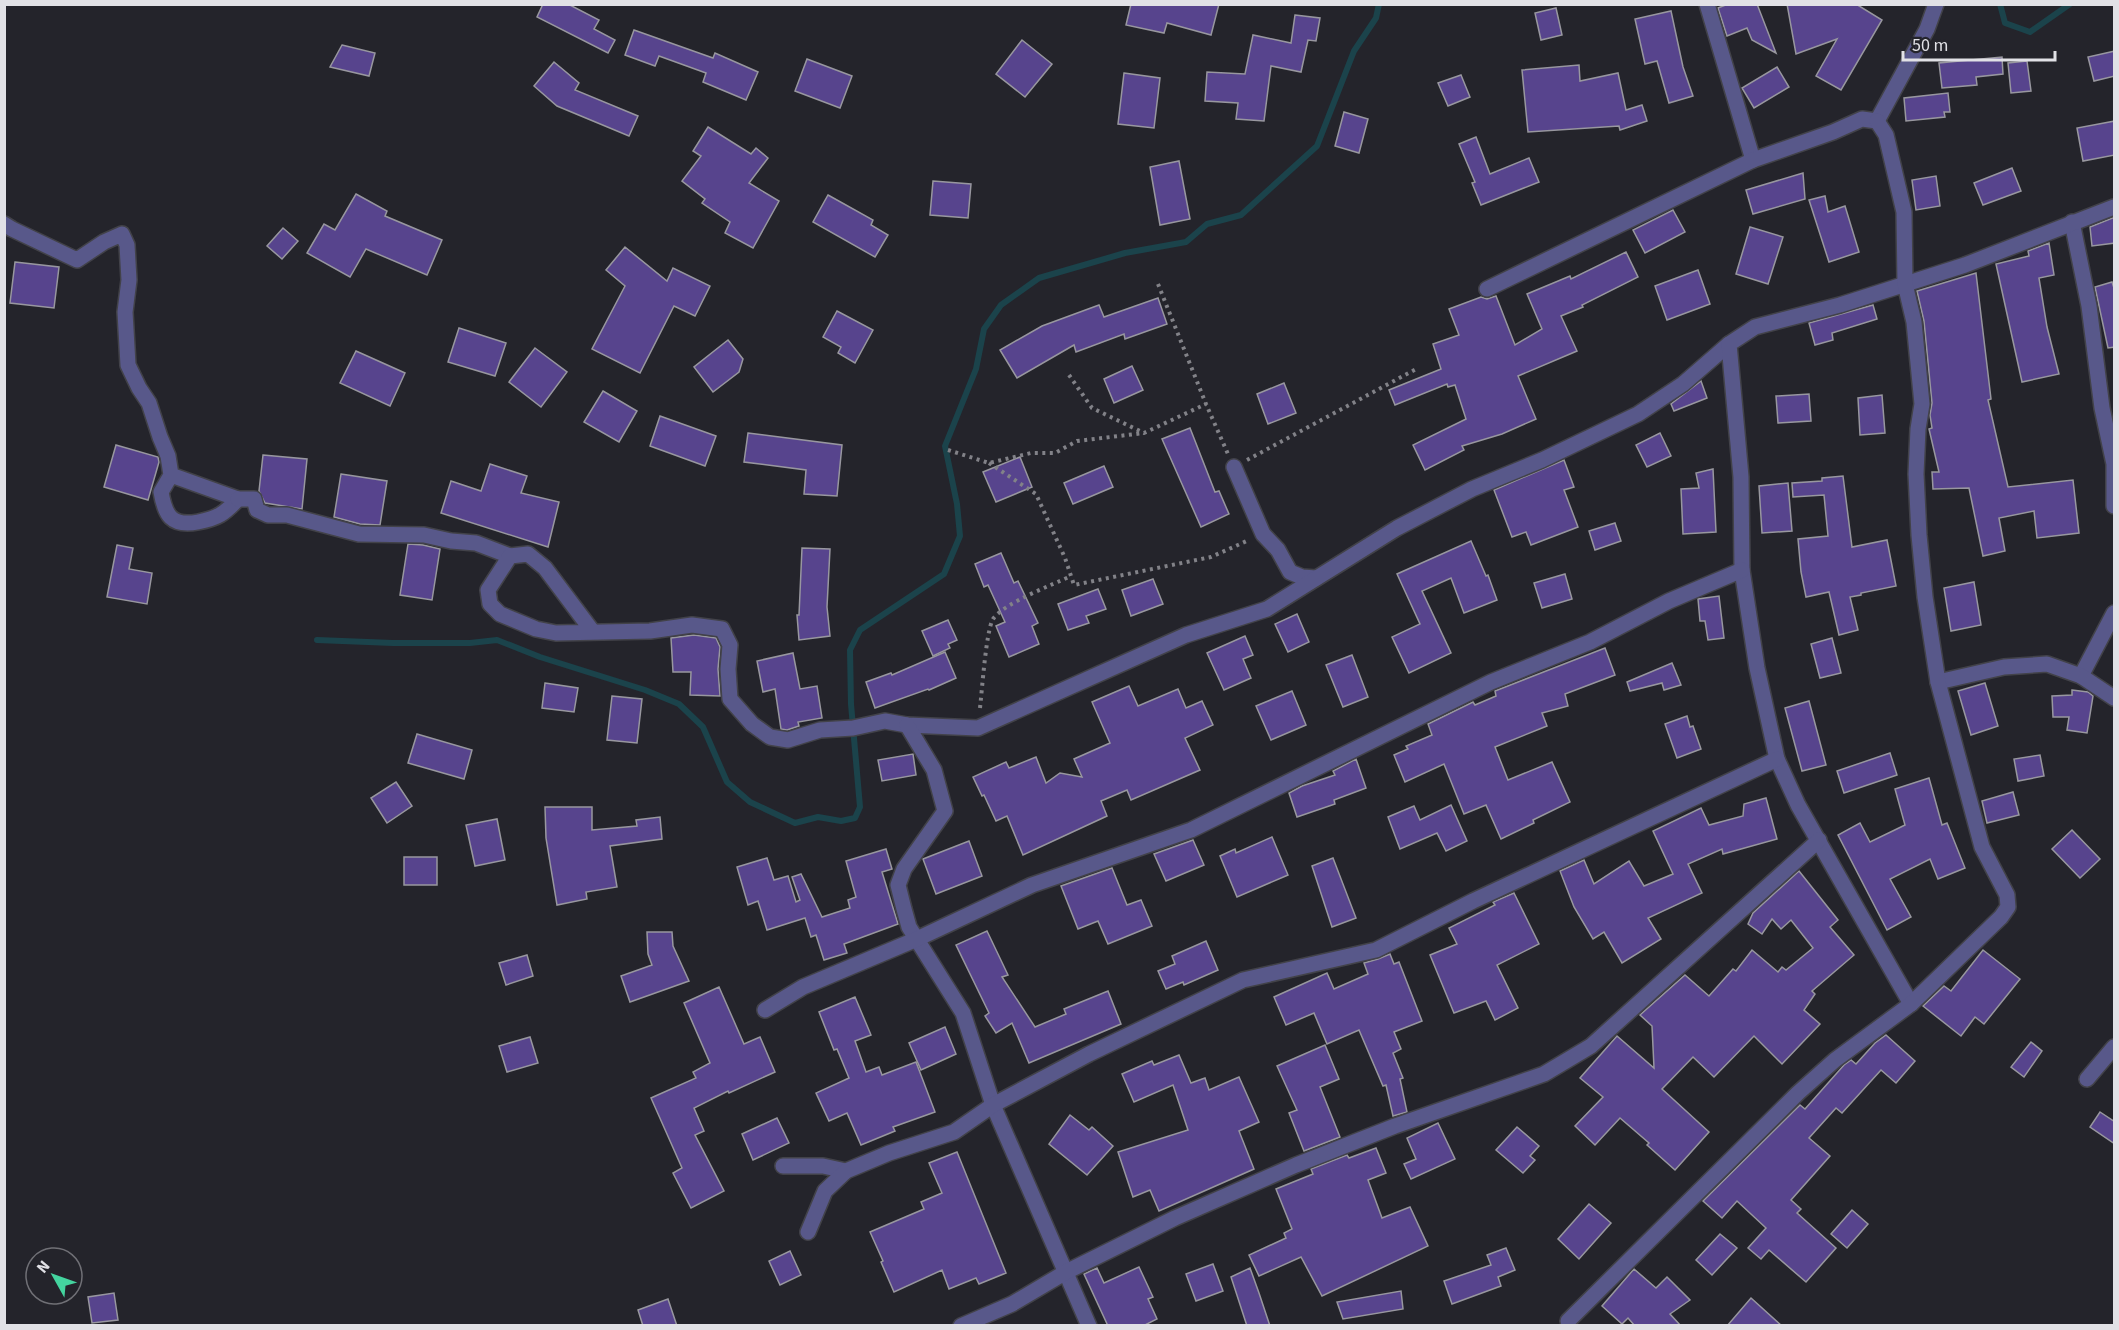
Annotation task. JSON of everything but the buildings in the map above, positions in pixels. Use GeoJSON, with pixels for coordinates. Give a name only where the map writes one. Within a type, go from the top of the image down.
{"type":"FeatureCollection","features":[{"type":"Feature","properties":{"kind":"street"},"geometry":{"type":"LineString","coordinates":[[1707,4],[1753,160]]}},
{"type":"Feature","properties":{"kind":"street"},"geometry":{"type":"LineString","coordinates":[[1878,121],[1927,29],[1935,4]]}},
{"type":"Feature","properties":{"kind":"street"},"geometry":{"type":"LineString","coordinates":[[1487,289],[1753,160],[1833,132],[1862,119],[1878,121]]}},
{"type":"Feature","properties":{"kind":"street"},"geometry":{"type":"LineString","coordinates":[[1568,1322],[1798,1093],[1835,1060],[1911,1004],[2001,917],[2008,907],[2007,896],[1982,847],[1938,682],[1925,597],[1919,535],[1916,474],[1918,429],[1922,404],[1914,322],[1905,284],[1904,212],[1886,135],[1878,121]]}},
{"type":"Feature","properties":{"kind":"street"},"geometry":{"type":"LineString","coordinates":[[510,556],[488,590],[490,604],[500,614],[536,629],[555,633],[593,633],[650,631],[692,625],[722,629],[730,645],[728,669],[730,699],[752,724],[770,738],[788,740],[820,730],[850,728],[885,721],[907,725],[978,728],[1186,634],[1267,609],[1397,528],[1472,489],[1542,460],[1638,414],[1683,384],[1729,344],[1755,327],[1840,304],[1965,265],[2115,207]]}},
{"type":"Feature","properties":{"kind":"street"},"geometry":{"type":"LineString","coordinates":[[2072,222],[2089,306],[2102,408],[2114,464],[2115,506]]}},
{"type":"Feature","properties":{"kind":"street"},"geometry":{"type":"LineString","coordinates":[[4,224],[77,260],[104,242],[122,234],[127,245],[129,280],[125,312],[128,365],[149,403],[168,456],[171,475],[161,492],[164,507],[173,521],[185,525],[211,520],[224,514],[238,499]]}},
{"type":"Feature","properties":{"kind":"street"},"geometry":{"type":"LineString","coordinates":[[1729,344],[1741,477],[1742,570],[1757,668],[1777,759],[1798,805],[1911,1004]]}},
{"type":"Feature","properties":{"kind":"street"},"geometry":{"type":"LineString","coordinates":[[1234,467],[1263,534],[1278,550],[1290,572],[1302,577],[1316,578]]}},
{"type":"Feature","properties":{"kind":"street"},"geometry":{"type":"LineString","coordinates":[[171,475],[238,499],[254,499],[258,510],[268,515],[287,515],[359,534],[424,535],[451,541],[476,543],[510,556],[528,554],[545,568],[593,633]]}},
{"type":"Feature","properties":{"kind":"street"},"geometry":{"type":"LineString","coordinates":[[765,1010],[803,987],[916,939],[1032,885],[1191,830],[1491,682],[1590,642],[1669,601],[1742,570]]}},
{"type":"Feature","properties":{"kind":"street"},"geometry":{"type":"LineString","coordinates":[[2081,676],[2115,613]]}},
{"type":"Feature","properties":{"kind":"street"},"geometry":{"type":"LineString","coordinates":[[1938,682],[2004,667],[2048,664],[2081,676],[2115,699]]}},
{"type":"Feature","properties":{"kind":"street"},"geometry":{"type":"LineString","coordinates":[[907,725],[934,770],[945,811],[904,869],[898,885],[909,927],[963,1013],[993,1105],[1089,1326]]}},
{"type":"Feature","properties":{"kind":"street"},"geometry":{"type":"LineString","coordinates":[[808,1232],[825,1191],[846,1171],[889,1153],[954,1132],[993,1105],[1089,1054],[1243,980],[1376,950],[1473,900],[1777,759]]}},
{"type":"Feature","properties":{"kind":"street"},"geometry":{"type":"LineString","coordinates":[[961,1326],[1012,1304],[1066,1272],[1175,1218],[1296,1165],[1395,1126],[1544,1074],[1570,1060],[1591,1046],[1819,840]]}},
{"type":"Feature","properties":{"kind":"street"},"geometry":{"type":"LineString","coordinates":[[2088,1079],[2115,1047]]}},
{"type":"Feature","properties":{"kind":"street"},"geometry":{"type":"LineString","coordinates":[[783,1166],[823,1166],[846,1171]]}},
{"type":"Feature","properties":{"kind":"path"},"geometry":{"type":"LineString","coordinates":[[1158,284],[1234,467],[1418,368]]}},
{"type":"Feature","properties":{"kind":"path"},"geometry":{"type":"LineString","coordinates":[[1069,375],[1092,408],[1144,433]]}},
{"type":"Feature","properties":{"kind":"path"},"geometry":{"type":"LineString","coordinates":[[989,463],[1031,453],[1055,453],[1077,441],[1144,433],[1206,404]]}},
{"type":"Feature","properties":{"kind":"path"},"geometry":{"type":"LineString","coordinates":[[948,450],[989,463],[1036,494],[1065,558],[1074,585],[1211,557],[1263,534]]}},
{"type":"Feature","properties":{"kind":"path"},"geometry":{"type":"LineString","coordinates":[[978,728],[992,620],[1006,607],[1071,576]]}},
{"type":"Feature","properties":{"kind":"waterway"},"geometry":{"type":"LineString","coordinates":[[317,640],[393,643],[470,643],[497,640],[540,657],[645,690],[679,704],[703,727],[727,782],[750,802],[795,823],[818,817],[841,821],[855,818],[860,807],[851,704],[850,650],[860,630],[944,574],[960,536],[957,504],[945,446],[976,369],[984,329],[1001,305],[1039,278],[1125,253],[1186,242],[1207,224],[1241,215],[1317,146],[1354,51],[1376,18],[1379,4]]}},
{"type":"Feature","properties":{"kind":"waterway"},"geometry":{"type":"LineString","coordinates":[[2000,4],[2005,23],[2030,32],[2070,4]]}}]}
